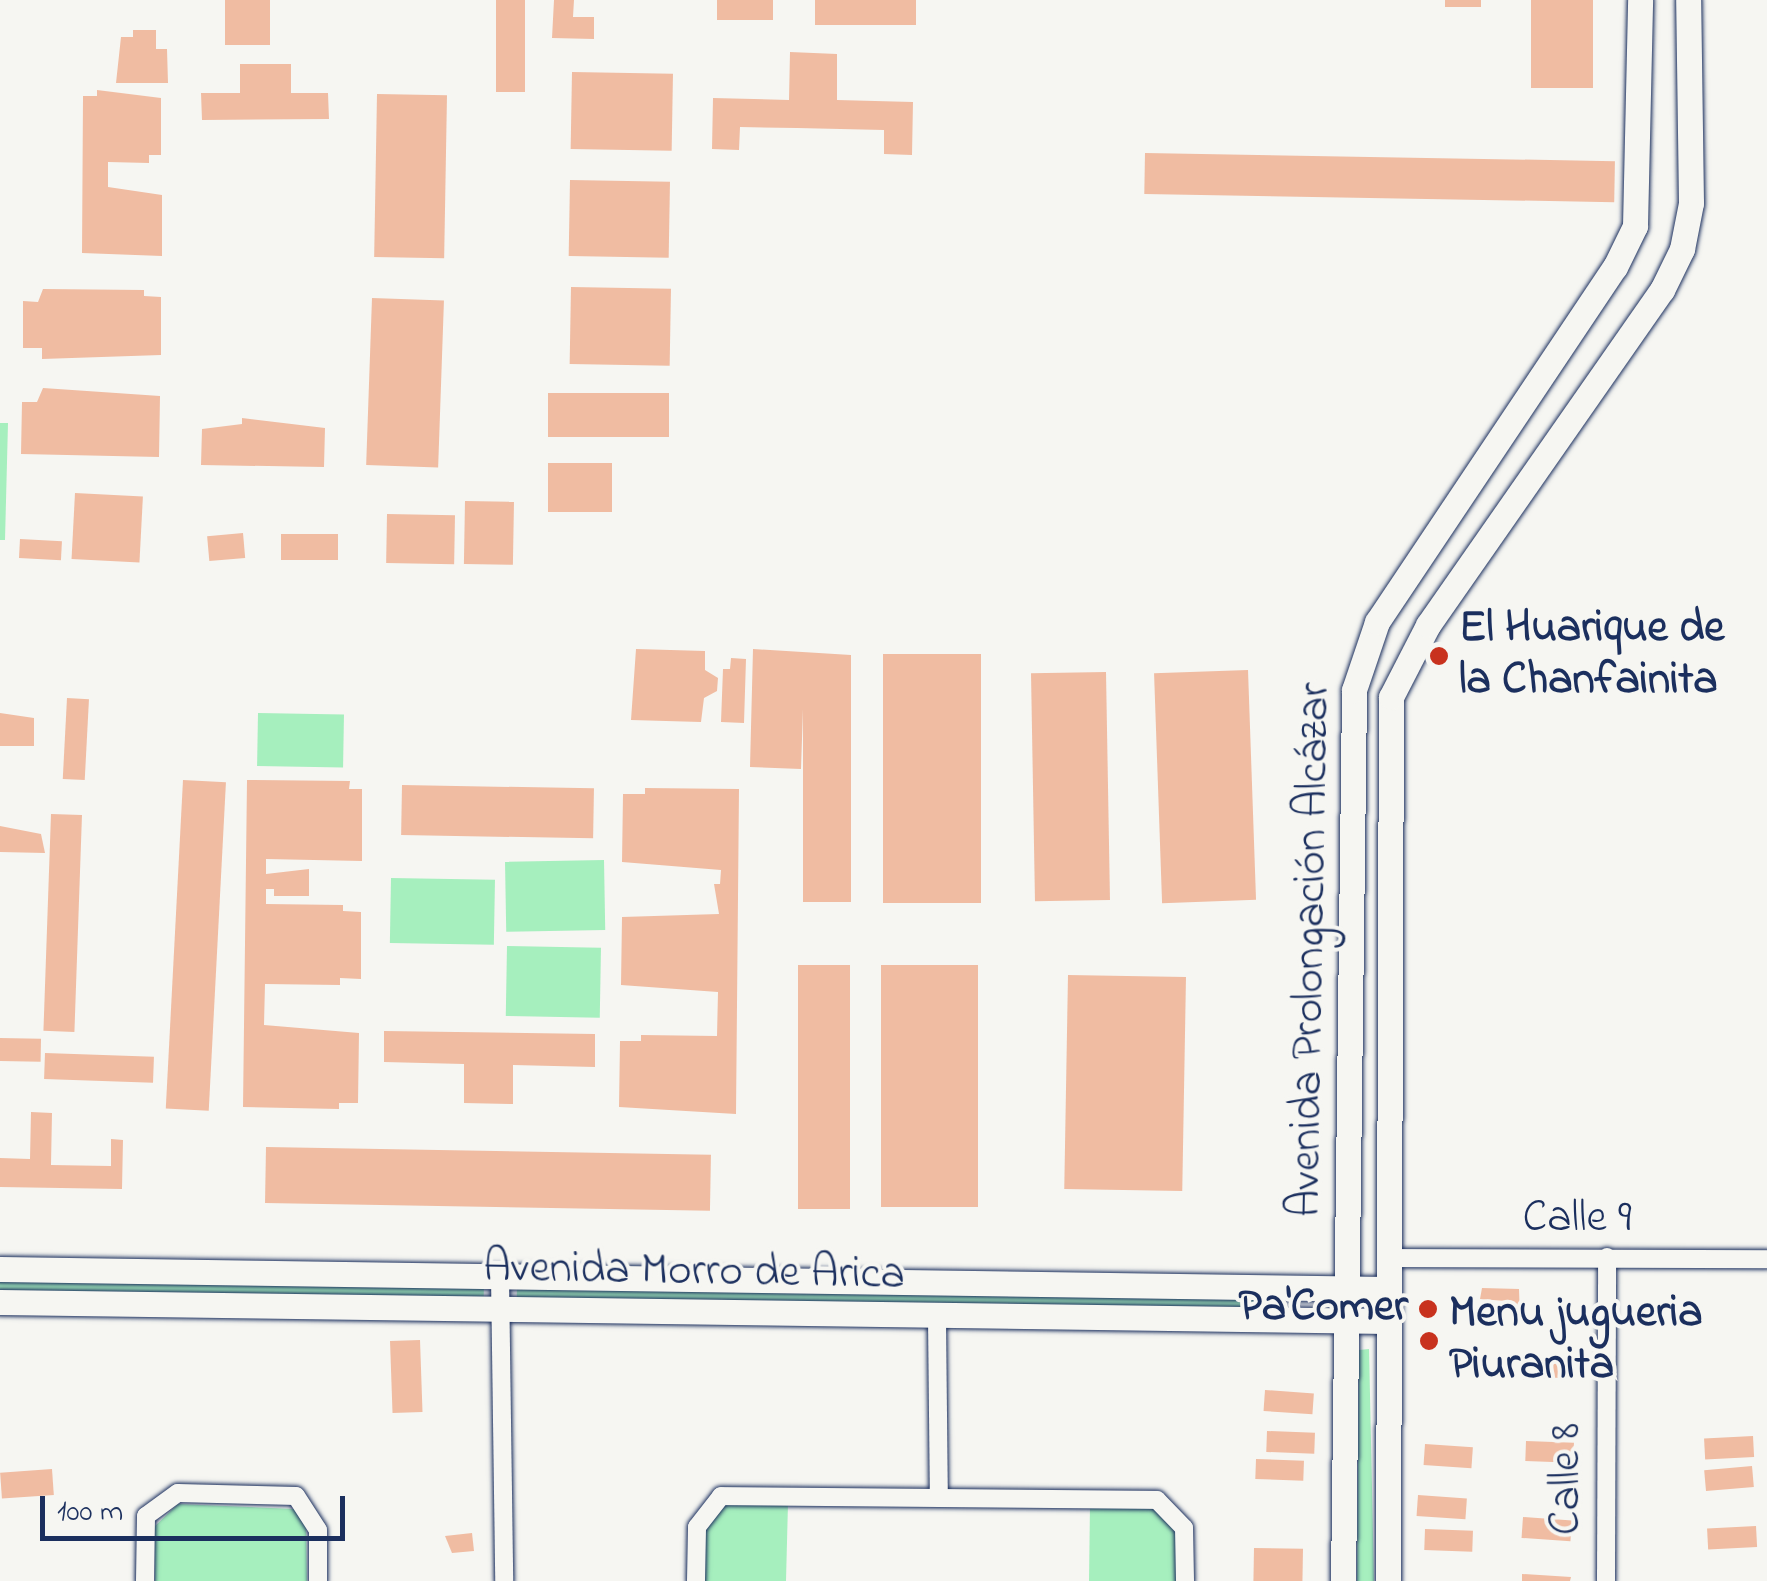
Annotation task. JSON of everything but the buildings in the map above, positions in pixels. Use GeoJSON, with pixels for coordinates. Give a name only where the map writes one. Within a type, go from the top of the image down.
{"type":"FeatureCollection","features":[{"type":"Feature","properties":{"kind":"main road","name":"Avenida Prolongación Alcázar"},"geometry":{"type":"LineString","coordinates":[[1343,1581],[1347,936],[1360,664],[1377,622],[1616,267],[1635,226],[1640,0]]}},
{"type":"Feature","properties":{"kind":"main road","name":"Avenida Prolongación Alcázar"},"geometry":{"type":"LineString","coordinates":[[1388,1581],[1386,936],[1391,696],[1405,663],[1662,290],[1682,249],[1691,204],[1688,0]]}},
{"type":"Feature","properties":{"kind":"main road"},"geometry":{"type":"LineString","coordinates":[[1347,936],[1386,936]]}},
{"type":"Feature","properties":{"kind":"main road","name":"Avenida Morro de Arica"},"geometry":{"type":"LineString","coordinates":[[0,1269],[1386,1289]]}},
{"type":"Feature","properties":{"kind":"main road","name":"Avenida Morro de Arica"},"geometry":{"type":"LineString","coordinates":[[0,1302],[503,1314],[1386,1320]]}},
{"type":"Feature","properties":{"kind":"street","name":"Calle 8"},"geometry":{"type":"LineString","coordinates":[[1606,1581],[1607,1257]]}},
{"type":"Feature","properties":{"kind":"street","name":"Calle 9"},"geometry":{"type":"LineString","coordinates":[[1386,1258],[1767,1260]]}},
{"type":"Feature","properties":{"kind":"street"},"geometry":{"type":"LineString","coordinates":[[500,1276],[504,1581]]}},
{"type":"Feature","properties":{"kind":"street"},"geometry":{"type":"LineString","coordinates":[[937,1318],[939,1498]]}},
{"type":"Feature","properties":{"kind":"street"},"geometry":{"type":"LineString","coordinates":[[145,1581],[146,1516],[164,1497],[192,1493],[300,1499],[318,1530],[318,1581]]}},
{"type":"Feature","properties":{"kind":"street"},"geometry":{"type":"LineString","coordinates":[[696,1581],[697,1527],[721,1496],[1157,1500],[1184,1528],[1185,1581]]}},
{"type":"Feature","properties":{"kind":"green space"},"geometry":{"type":"Polygon","coordinates":[[[0,423],[8,423],[5,540],[0,540],[0,423]]]}},
{"type":"Feature","properties":{"kind":"green space"},"geometry":{"type":"Polygon","coordinates":[[[258,713],[344,715],[343,767],[257,766],[258,713]]]}},
{"type":"Feature","properties":{"kind":"green space"},"geometry":{"type":"Polygon","coordinates":[[[604,860],[605,930],[506,932],[505,862],[604,860]]]}},
{"type":"Feature","properties":{"kind":"green space"},"geometry":{"type":"Polygon","coordinates":[[[391,878],[495,880],[494,945],[390,943],[391,878]]]}},
{"type":"Feature","properties":{"kind":"green space"},"geometry":{"type":"Polygon","coordinates":[[[507,946],[601,948],[600,1018],[506,1016],[507,946]]]}},
{"type":"Feature","properties":{"kind":"green space"},"geometry":{"type":"Polygon","coordinates":[[[0,1275],[484,1283],[484,1301],[0,1293],[0,1275]]]}},
{"type":"Feature","properties":{"kind":"green space"},"geometry":{"type":"Polygon","coordinates":[[[517,1285],[1285,1298],[1285,1314],[517,1301],[517,1285]]]}},
{"type":"Feature","properties":{"kind":"green space"},"geometry":{"type":"Polygon","coordinates":[[[1369,1349],[1374,1581],[1357,1581],[1359,1350],[1369,1349]]]}},
{"type":"Feature","properties":{"kind":"green space"},"geometry":{"type":"Polygon","coordinates":[[[722,1501],[788,1503],[786,1581],[699,1581],[699,1540],[722,1501]]]}},
{"type":"Feature","properties":{"kind":"green space"},"geometry":{"type":"Polygon","coordinates":[[[178,1504],[294,1509],[306,1526],[307,1581],[155,1581],[154,1527],[178,1504]]]}},
{"type":"Feature","properties":{"kind":"green space"},"geometry":{"type":"Polygon","coordinates":[[[1090,1505],[1156,1509],[1177,1529],[1178,1581],[1089,1581],[1090,1505]]]}},
{"type":"Feature","properties":{"kind":"place","name":"El Huarique de la Chanfainita"},"geometry":{"type":"Point","coordinates":[1439,656]}},
{"type":"Feature","properties":{"kind":"place","name":"Pa'Comer"},"geometry":{"type":"Point","coordinates":[1428,1309]}},
{"type":"Feature","properties":{"kind":"place","name":"Menu jugueria Piuranita"},"geometry":{"type":"Point","coordinates":[1429,1341]}}]}
